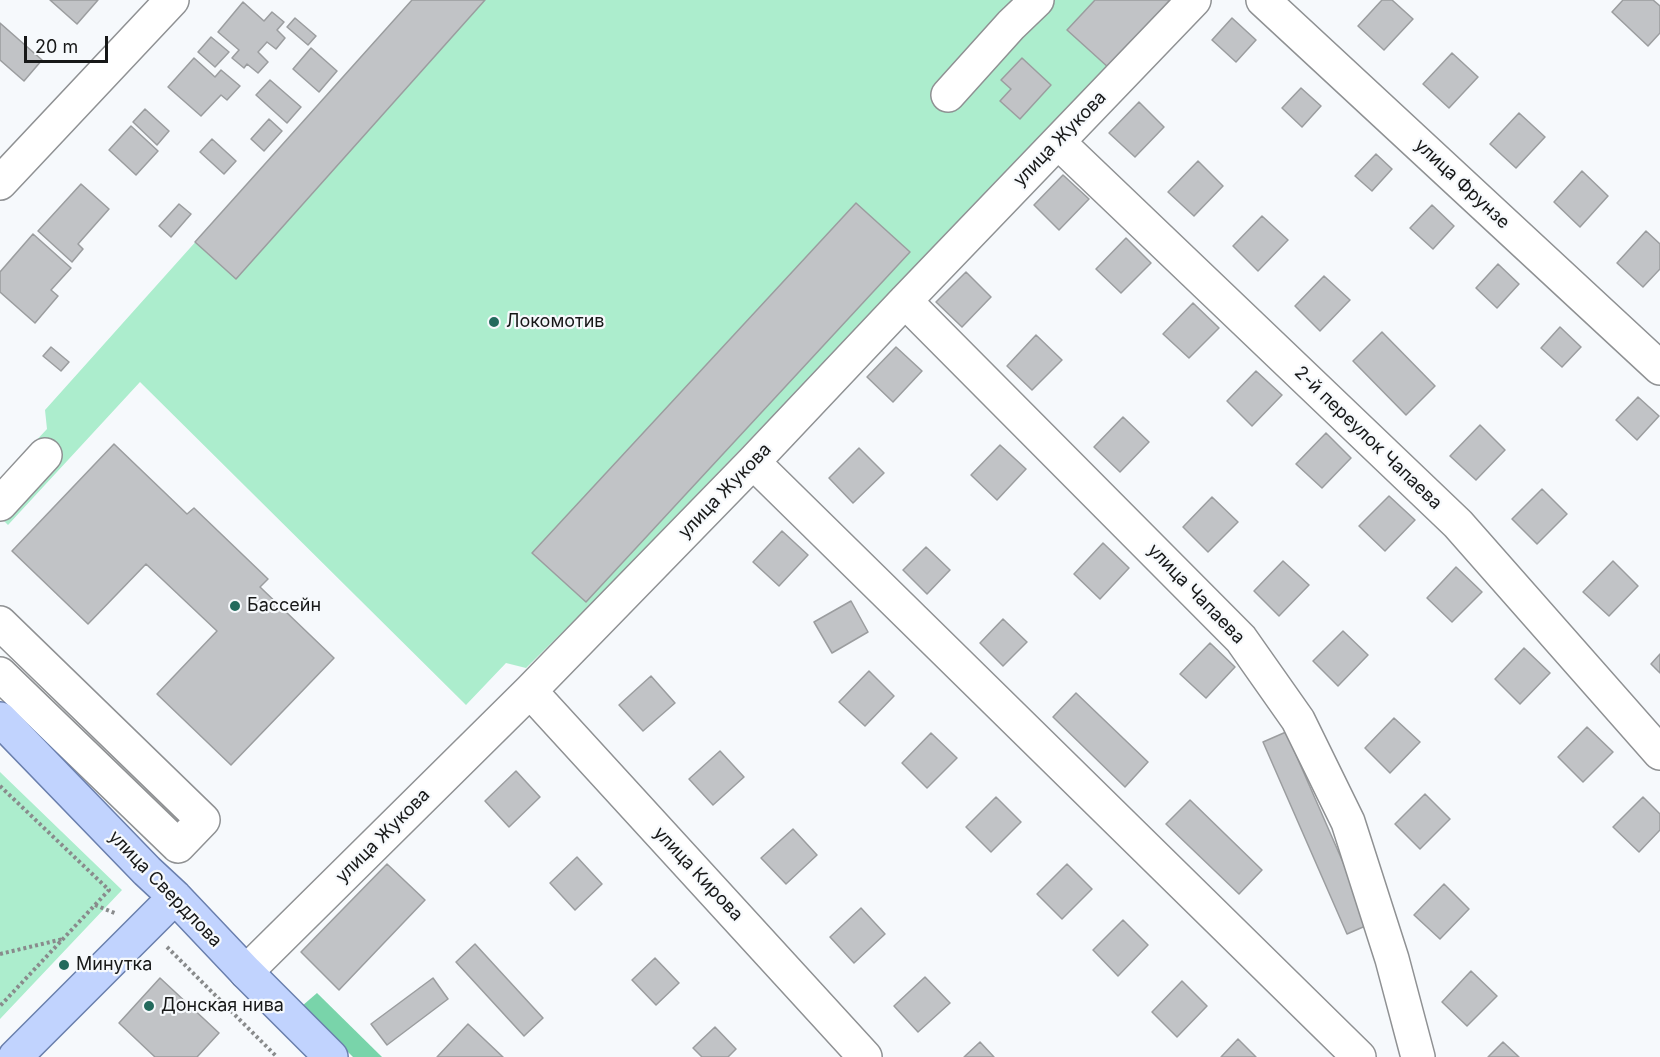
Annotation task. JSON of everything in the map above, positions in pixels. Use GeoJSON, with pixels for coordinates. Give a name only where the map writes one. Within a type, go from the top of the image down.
{"type":"FeatureCollection","features":[{"type":"Feature","properties":{"kind":"main road","name":"улица Свердлова"},"geometry":{"type":"LineString","coordinates":[[0,719],[331,1057]]}},
{"type":"Feature","properties":{"kind":"main road"},"geometry":{"type":"LineString","coordinates":[[15,1057],[175,897]]}},
{"type":"Feature","properties":{"kind":"street"},"geometry":{"type":"LineString","coordinates":[[0,183],[171,0]]}},
{"type":"Feature","properties":{"kind":"street"},"geometry":{"type":"LineString","coordinates":[[948,95],[1011,25],[1037,0]]}},
{"type":"Feature","properties":{"kind":"street","name":"улица Жукова"},"geometry":{"type":"LineString","coordinates":[[246,972],[530,692],[1194,0]]}},
{"type":"Feature","properties":{"kind":"street","name":"улица Фрунзе"},"geometry":{"type":"LineString","coordinates":[[1263,0],[1660,368]]}},
{"type":"Feature","properties":{"kind":"street","name":"2-й переулок Чапаева"},"geometry":{"type":"LineString","coordinates":[[1058,142],[1458,524],[1660,753]]}},
{"type":"Feature","properties":{"kind":"street","name":"улица Чапаева"},"geometry":{"type":"LineString","coordinates":[[905,301],[1241,639],[1298,720],[1348,822],[1392,959],[1418,1057]]}},
{"type":"Feature","properties":{"kind":"street"},"geometry":{"type":"LineString","coordinates":[[0,504],[45,455]]}},
{"type":"Feature","properties":{"kind":"street"},"geometry":{"type":"LineString","coordinates":[[753,462],[1359,1057]]}},
{"type":"Feature","properties":{"kind":"street"},"geometry":{"type":"LineString","coordinates":[[0,623],[203,820],[177,846],[0,674]]}},
{"type":"Feature","properties":{"kind":"street","name":"улица Кирова"},"geometry":{"type":"LineString","coordinates":[[530,692],[865,1057]]}},
{"type":"Feature","properties":{"kind":"path"},"geometry":{"type":"LineString","coordinates":[[0,786],[109,890],[0,1006]]}},
{"type":"Feature","properties":{"kind":"path"},"geometry":{"type":"LineString","coordinates":[[95,905],[146,926],[277,1057]]}},
{"type":"Feature","properties":{"kind":"path"},"geometry":{"type":"LineString","coordinates":[[0,954],[63,939]]}},
{"type":"Feature","properties":{"kind":"green space","name":"Локомотив"},"geometry":{"type":"Polygon","coordinates":[[[412,0],[1170,0],[1109,68],[590,605],[526,668],[506,663],[466,705],[140,382],[8,525],[0,517],[0,479],[47,429],[45,410],[412,0]]]}},
{"type":"Feature","properties":{"kind":"green space"},"geometry":{"type":"Polygon","coordinates":[[[0,772],[122,890],[0,1019],[0,772]]]}},
{"type":"Feature","properties":{"kind":"green space"},"geometry":{"type":"Polygon","coordinates":[[[317,993],[382,1057],[353,1057],[302,1006],[317,993]]]}},
{"type":"Feature","properties":{"kind":"building"},"geometry":{"type":"Polygon","coordinates":[[[50,0],[98,0],[77,24],[50,0]]]}},
{"type":"Feature","properties":{"kind":"building"},"geometry":{"type":"Polygon","coordinates":[[[412,0],[485,0],[236,279],[195,242],[412,0]]]}},
{"type":"Feature","properties":{"kind":"building"},"geometry":{"type":"Polygon","coordinates":[[[1095,0],[1170,0],[1109,68],[1067,30],[1095,0]]]}},
{"type":"Feature","properties":{"kind":"building"},"geometry":{"type":"Polygon","coordinates":[[[1382,0],[1392,0],[1413,19],[1384,50],[1358,26],[1382,0]]]}},
{"type":"Feature","properties":{"kind":"building"},"geometry":{"type":"Polygon","coordinates":[[[1623,0],[1653,0],[1660,6],[1660,33],[1648,46],[1612,12],[1623,0]]]}},
{"type":"Feature","properties":{"kind":"building"},"geometry":{"type":"Polygon","coordinates":[[[243,2],[264,21],[272,12],[284,22],[277,30],[285,38],[276,49],[267,42],[258,52],[268,62],[258,73],[247,64],[244,68],[232,58],[239,50],[218,32],[243,2]]]}},
{"type":"Feature","properties":{"kind":"building"},"geometry":{"type":"Polygon","coordinates":[[[295,18],[316,36],[308,45],[287,27],[295,18]]]}},
{"type":"Feature","properties":{"kind":"building"},"geometry":{"type":"Polygon","coordinates":[[[1232,18],[1256,40],[1236,62],[1212,40],[1232,18]]]}},
{"type":"Feature","properties":{"kind":"building"},"geometry":{"type":"Polygon","coordinates":[[[0,23],[42,60],[24,81],[0,60],[0,23]]]}},
{"type":"Feature","properties":{"kind":"building"},"geometry":{"type":"Polygon","coordinates":[[[211,37],[229,52],[215,67],[198,52],[211,37]]]}},
{"type":"Feature","properties":{"kind":"building"},"geometry":{"type":"Polygon","coordinates":[[[311,48],[337,71],[319,92],[293,69],[311,48]]]}},
{"type":"Feature","properties":{"kind":"building"},"geometry":{"type":"Polygon","coordinates":[[[1452,53],[1478,77],[1449,108],[1423,84],[1452,53]]]}},
{"type":"Feature","properties":{"kind":"building"},"geometry":{"type":"Polygon","coordinates":[[[194,58],[215,77],[221,70],[240,86],[227,100],[221,95],[201,116],[168,87],[194,58]]]}},
{"type":"Feature","properties":{"kind":"building"},"geometry":{"type":"Polygon","coordinates":[[[1022,58],[1051,85],[1020,119],[1000,101],[1011,89],[1001,80],[1022,58]]]}},
{"type":"Feature","properties":{"kind":"building"},"geometry":{"type":"Polygon","coordinates":[[[270,80],[301,107],[287,123],[256,95],[270,80]]]}},
{"type":"Feature","properties":{"kind":"building"},"geometry":{"type":"Polygon","coordinates":[[[1301,88],[1321,106],[1302,127],[1282,108],[1301,88]]]}},
{"type":"Feature","properties":{"kind":"building"},"geometry":{"type":"Polygon","coordinates":[[[1139,102],[1164,127],[1135,157],[1109,133],[1139,102]]]}},
{"type":"Feature","properties":{"kind":"building"},"geometry":{"type":"Polygon","coordinates":[[[145,109],[169,131],[157,145],[133,122],[145,109]]]}},
{"type":"Feature","properties":{"kind":"building"},"geometry":{"type":"Polygon","coordinates":[[[1519,113],[1545,137],[1516,168],[1490,144],[1519,113]]]}},
{"type":"Feature","properties":{"kind":"building"},"geometry":{"type":"Polygon","coordinates":[[[269,119],[282,131],[264,151],[251,139],[269,119]]]}},
{"type":"Feature","properties":{"kind":"building"},"geometry":{"type":"Polygon","coordinates":[[[131,126],[158,151],[136,175],[109,150],[131,126]]]}},
{"type":"Feature","properties":{"kind":"building"},"geometry":{"type":"Polygon","coordinates":[[[212,139],[236,161],[224,174],[200,152],[212,139]]]}},
{"type":"Feature","properties":{"kind":"building"},"geometry":{"type":"Polygon","coordinates":[[[1376,154],[1392,169],[1372,191],[1355,176],[1376,154]]]}},
{"type":"Feature","properties":{"kind":"building"},"geometry":{"type":"Polygon","coordinates":[[[1198,161],[1223,186],[1194,216],[1168,192],[1198,161]]]}},
{"type":"Feature","properties":{"kind":"building"},"geometry":{"type":"Polygon","coordinates":[[[1582,171],[1608,196],[1580,227],[1554,202],[1582,171]]]}},
{"type":"Feature","properties":{"kind":"building"},"geometry":{"type":"Polygon","coordinates":[[[1063,175],[1089,199],[1059,230],[1034,205],[1063,175]]]}},
{"type":"Feature","properties":{"kind":"building"},"geometry":{"type":"Polygon","coordinates":[[[81,184],[109,209],[78,244],[83,249],[72,262],[38,231],[81,184]]]}},
{"type":"Feature","properties":{"kind":"building"},"geometry":{"type":"Polygon","coordinates":[[[856,203],[910,252],[586,602],[532,553],[856,203]]]}},
{"type":"Feature","properties":{"kind":"building"},"geometry":{"type":"Polygon","coordinates":[[[179,204],[191,214],[171,237],[159,226],[179,204]]]}},
{"type":"Feature","properties":{"kind":"building"},"geometry":{"type":"Polygon","coordinates":[[[1432,205],[1454,226],[1433,249],[1410,228],[1432,205]]]}},
{"type":"Feature","properties":{"kind":"building"},"geometry":{"type":"Polygon","coordinates":[[[1262,216],[1288,240],[1258,271],[1233,246],[1262,216]]]}},
{"type":"Feature","properties":{"kind":"building"},"geometry":{"type":"Polygon","coordinates":[[[1646,231],[1660,244],[1660,269],[1643,287],[1617,263],[1646,231]]]}},
{"type":"Feature","properties":{"kind":"building"},"geometry":{"type":"Polygon","coordinates":[[[33,234],[71,268],[51,290],[58,296],[35,323],[0,292],[0,272],[33,234]]]}},
{"type":"Feature","properties":{"kind":"building"},"geometry":{"type":"Polygon","coordinates":[[[1126,238],[1151,263],[1121,293],[1096,269],[1126,238]]]}},
{"type":"Feature","properties":{"kind":"building"},"geometry":{"type":"Polygon","coordinates":[[[1498,264],[1519,284],[1497,308],[1476,288],[1498,264]]]}},
{"type":"Feature","properties":{"kind":"building"},"geometry":{"type":"Polygon","coordinates":[[[966,272],[991,297],[962,327],[936,302],[966,272]]]}},
{"type":"Feature","properties":{"kind":"building"},"geometry":{"type":"Polygon","coordinates":[[[1324,276],[1350,300],[1320,331],[1295,306],[1324,276]]]}},
{"type":"Feature","properties":{"kind":"building"},"geometry":{"type":"Polygon","coordinates":[[[1193,303],[1219,328],[1189,358],[1163,334],[1193,303]]]}},
{"type":"Feature","properties":{"kind":"building"},"geometry":{"type":"Polygon","coordinates":[[[1560,327],[1581,347],[1562,367],[1541,348],[1560,327]]]}},
{"type":"Feature","properties":{"kind":"building"},"geometry":{"type":"Polygon","coordinates":[[[1382,332],[1435,386],[1406,415],[1353,361],[1382,332]]]}},
{"type":"Feature","properties":{"kind":"building"},"geometry":{"type":"Polygon","coordinates":[[[1036,335],[1062,360],[1032,390],[1007,366],[1036,335]]]}},
{"type":"Feature","properties":{"kind":"building"},"geometry":{"type":"Polygon","coordinates":[[[51,347],[69,362],[61,371],[43,356],[51,347]]]}},
{"type":"Feature","properties":{"kind":"building"},"geometry":{"type":"Polygon","coordinates":[[[896,347],[922,371],[893,402],[867,377],[896,347]]]}},
{"type":"Feature","properties":{"kind":"building"},"geometry":{"type":"Polygon","coordinates":[[[1256,371],[1282,395],[1252,426],[1227,401],[1256,371]]]}},
{"type":"Feature","properties":{"kind":"building"},"geometry":{"type":"Polygon","coordinates":[[[1638,397],[1659,416],[1637,440],[1616,420],[1638,397]]]}},
{"type":"Feature","properties":{"kind":"building"},"geometry":{"type":"Polygon","coordinates":[[[1123,417],[1149,442],[1120,472],[1094,447],[1123,417]]]}},
{"type":"Feature","properties":{"kind":"building"},"geometry":{"type":"Polygon","coordinates":[[[1480,425],[1505,450],[1476,480],[1450,456],[1480,425]]]}},
{"type":"Feature","properties":{"kind":"building"},"geometry":{"type":"Polygon","coordinates":[[[1326,433],[1351,458],[1322,488],[1296,464],[1326,433]]]}},
{"type":"Feature","properties":{"kind":"building","name":"Бассейн"},"geometry":{"type":"Polygon","coordinates":[[[114,444],[187,514],[194,508],[268,579],[260,587],[334,658],[231,765],[157,694],[217,631],[146,564],[88,624],[12,551],[114,444]]]}},
{"type":"Feature","properties":{"kind":"building"},"geometry":{"type":"Polygon","coordinates":[[[1000,445],[1026,469],[997,500],[971,475],[1000,445]]]}},
{"type":"Feature","properties":{"kind":"building"},"geometry":{"type":"Polygon","coordinates":[[[859,448],[884,473],[853,503],[829,478],[859,448]]]}},
{"type":"Feature","properties":{"kind":"building"},"geometry":{"type":"Polygon","coordinates":[[[1542,489],[1567,514],[1537,544],[1512,519],[1542,489]]]}},
{"type":"Feature","properties":{"kind":"building"},"geometry":{"type":"Polygon","coordinates":[[[1389,496],[1415,520],[1385,551],[1359,526],[1389,496]]]}},
{"type":"Feature","properties":{"kind":"building"},"geometry":{"type":"Polygon","coordinates":[[[1212,497],[1238,522],[1208,552],[1183,527],[1212,497]]]}},
{"type":"Feature","properties":{"kind":"building"},"geometry":{"type":"Polygon","coordinates":[[[782,531],[808,555],[779,586],[753,562],[782,531]]]}},
{"type":"Feature","properties":{"kind":"building"},"geometry":{"type":"Polygon","coordinates":[[[1103,543],[1129,568],[1100,599],[1074,574],[1103,543]]]}},
{"type":"Feature","properties":{"kind":"building"},"geometry":{"type":"Polygon","coordinates":[[[926,547],[950,570],[927,594],[903,570],[926,547]]]}},
{"type":"Feature","properties":{"kind":"building"},"geometry":{"type":"Polygon","coordinates":[[[1283,561],[1309,585],[1279,616],[1254,591],[1283,561]]]}},
{"type":"Feature","properties":{"kind":"building"},"geometry":{"type":"Polygon","coordinates":[[[1613,561],[1638,586],[1609,616],[1583,592],[1613,561]]]}},
{"type":"Feature","properties":{"kind":"building"},"geometry":{"type":"Polygon","coordinates":[[[1456,567],[1482,592],[1452,622],[1427,598],[1456,567]]]}},
{"type":"Feature","properties":{"kind":"building"},"geometry":{"type":"Polygon","coordinates":[[[851,601],[868,632],[832,653],[814,622],[851,601]]]}},
{"type":"Feature","properties":{"kind":"building"},"geometry":{"type":"Polygon","coordinates":[[[1003,619],[1027,642],[1003,666],[980,643],[1003,619]]]}},
{"type":"Feature","properties":{"kind":"building"},"geometry":{"type":"Polygon","coordinates":[[[1343,631],[1368,655],[1338,686],[1313,661],[1343,631]]]}},
{"type":"Feature","properties":{"kind":"building"},"geometry":{"type":"Polygon","coordinates":[[[1210,643],[1235,667],[1206,698],[1180,674],[1210,643]]]}},
{"type":"Feature","properties":{"kind":"building"},"geometry":{"type":"Polygon","coordinates":[[[1524,648],[1550,673],[1520,704],[1495,679],[1524,648]]]}},
{"type":"Feature","properties":{"kind":"building"},"geometry":{"type":"Polygon","coordinates":[[[1660,654],[1660,673],[1651,664],[1660,654]]]}},
{"type":"Feature","properties":{"kind":"building"},"geometry":{"type":"Polygon","coordinates":[[[869,671],[894,696],[865,726],[839,702],[869,671]]]}},
{"type":"Feature","properties":{"kind":"building"},"geometry":{"type":"Polygon","coordinates":[[[651,676],[675,703],[643,731],[619,705],[651,676]]]}},
{"type":"Feature","properties":{"kind":"building"},"geometry":{"type":"Polygon","coordinates":[[[1076,693],[1148,762],[1125,787],[1053,717],[1076,693]]]}},
{"type":"Feature","properties":{"kind":"building"},"geometry":{"type":"Polygon","coordinates":[[[1394,718],[1420,742],[1390,773],[1365,748],[1394,718]]]}},
{"type":"Feature","properties":{"kind":"building"},"geometry":{"type":"Polygon","coordinates":[[[1587,727],[1613,752],[1583,782],[1558,757],[1587,727]]]}},
{"type":"Feature","properties":{"kind":"building"},"geometry":{"type":"Polygon","coordinates":[[[1286,732],[1370,924],[1347,934],[1263,742],[1286,732]]]}},
{"type":"Feature","properties":{"kind":"building"},"geometry":{"type":"Polygon","coordinates":[[[931,733],[957,758],[927,788],[902,763],[931,733]]]}},
{"type":"Feature","properties":{"kind":"building"},"geometry":{"type":"Polygon","coordinates":[[[720,751],[744,777],[713,805],[689,779],[720,751]]]}},
{"type":"Feature","properties":{"kind":"building"},"geometry":{"type":"Polygon","coordinates":[[[516,771],[540,797],[509,827],[485,801],[516,771]]]}},
{"type":"Feature","properties":{"kind":"building"},"geometry":{"type":"Polygon","coordinates":[[[1425,794],[1450,819],[1420,849],[1395,824],[1425,794]]]}},
{"type":"Feature","properties":{"kind":"building"},"geometry":{"type":"Polygon","coordinates":[[[996,797],[1021,822],[991,852],[966,827],[996,797]]]}},
{"type":"Feature","properties":{"kind":"building"},"geometry":{"type":"Polygon","coordinates":[[[1643,797],[1660,814],[1660,830],[1639,852],[1613,827],[1643,797]]]}},
{"type":"Feature","properties":{"kind":"building"},"geometry":{"type":"Polygon","coordinates":[[[1190,800],[1262,870],[1239,894],[1166,824],[1190,800]]]}},
{"type":"Feature","properties":{"kind":"building"},"geometry":{"type":"Polygon","coordinates":[[[793,829],[817,855],[786,884],[761,858],[793,829]]]}},
{"type":"Feature","properties":{"kind":"building"},"geometry":{"type":"Polygon","coordinates":[[[577,857],[602,884],[575,910],[550,883],[577,857]]]}},
{"type":"Feature","properties":{"kind":"building"},"geometry":{"type":"Polygon","coordinates":[[[387,864],[425,900],[339,990],[301,952],[387,864]]]}},
{"type":"Feature","properties":{"kind":"building"},"geometry":{"type":"Polygon","coordinates":[[[1067,864],[1092,889],[1062,919],[1037,894],[1067,864]]]}},
{"type":"Feature","properties":{"kind":"building"},"geometry":{"type":"Polygon","coordinates":[[[1444,884],[1469,909],[1440,939],[1414,915],[1444,884]]]}},
{"type":"Feature","properties":{"kind":"building"},"geometry":{"type":"Polygon","coordinates":[[[861,908],[885,934],[854,963],[830,937],[861,908]]]}},
{"type":"Feature","properties":{"kind":"building"},"geometry":{"type":"Polygon","coordinates":[[[1123,920],[1148,945],[1118,976],[1093,950],[1123,920]]]}},
{"type":"Feature","properties":{"kind":"building"},"geometry":{"type":"Polygon","coordinates":[[[475,944],[543,1018],[524,1036],[456,962],[475,944]]]}},
{"type":"Feature","properties":{"kind":"building"},"geometry":{"type":"Polygon","coordinates":[[[655,958],[679,983],[656,1005],[632,980],[655,958]]]}},
{"type":"Feature","properties":{"kind":"building"},"geometry":{"type":"Polygon","coordinates":[[[1471,971],[1497,996],[1467,1026],[1442,1002],[1471,971]]]}},
{"type":"Feature","properties":{"kind":"building"},"geometry":{"type":"Polygon","coordinates":[[[925,977],[950,1003],[918,1032],[894,1006],[925,977]]]}},
{"type":"Feature","properties":{"kind":"building"},"geometry":{"type":"Polygon","coordinates":[[[160,978],[219,1033],[197,1057],[155,1057],[119,1023],[160,978]]]}},
{"type":"Feature","properties":{"kind":"building"},"geometry":{"type":"Polygon","coordinates":[[[433,978],[448,999],[387,1045],[371,1024],[433,978]]]}},
{"type":"Feature","properties":{"kind":"building"},"geometry":{"type":"Polygon","coordinates":[[[1182,981],[1207,1006],[1177,1037],[1152,1012],[1182,981]]]}},
{"type":"Feature","properties":{"kind":"building"},"geometry":{"type":"Polygon","coordinates":[[[468,1024],[503,1057],[437,1057],[468,1024]]]}},
{"type":"Feature","properties":{"kind":"building"},"geometry":{"type":"Polygon","coordinates":[[[715,1027],[736,1049],[728,1057],[702,1057],[693,1048],[715,1027]]]}},
{"type":"Feature","properties":{"kind":"building"},"geometry":{"type":"Polygon","coordinates":[[[1238,1039],[1256,1057],[1221,1057],[1238,1039]]]}},
{"type":"Feature","properties":{"kind":"building"},"geometry":{"type":"Polygon","coordinates":[[[980,1042],[994,1057],[964,1057],[980,1042]]]}},
{"type":"Feature","properties":{"kind":"building"},"geometry":{"type":"Polygon","coordinates":[[[1503,1042],[1519,1057],[1488,1057],[1503,1042]]]}},
{"type":"Feature","properties":{"kind":"place","name":"Локомотив"},"geometry":{"type":"Point","coordinates":[494,322]}},
{"type":"Feature","properties":{"kind":"place","name":"Бассейн"},"geometry":{"type":"Point","coordinates":[235,606]}},
{"type":"Feature","properties":{"kind":"place","name":"Минутка"},"geometry":{"type":"Point","coordinates":[64,965]}},
{"type":"Feature","properties":{"kind":"place","name":"Донская нива"},"geometry":{"type":"Point","coordinates":[149,1006]}}]}
